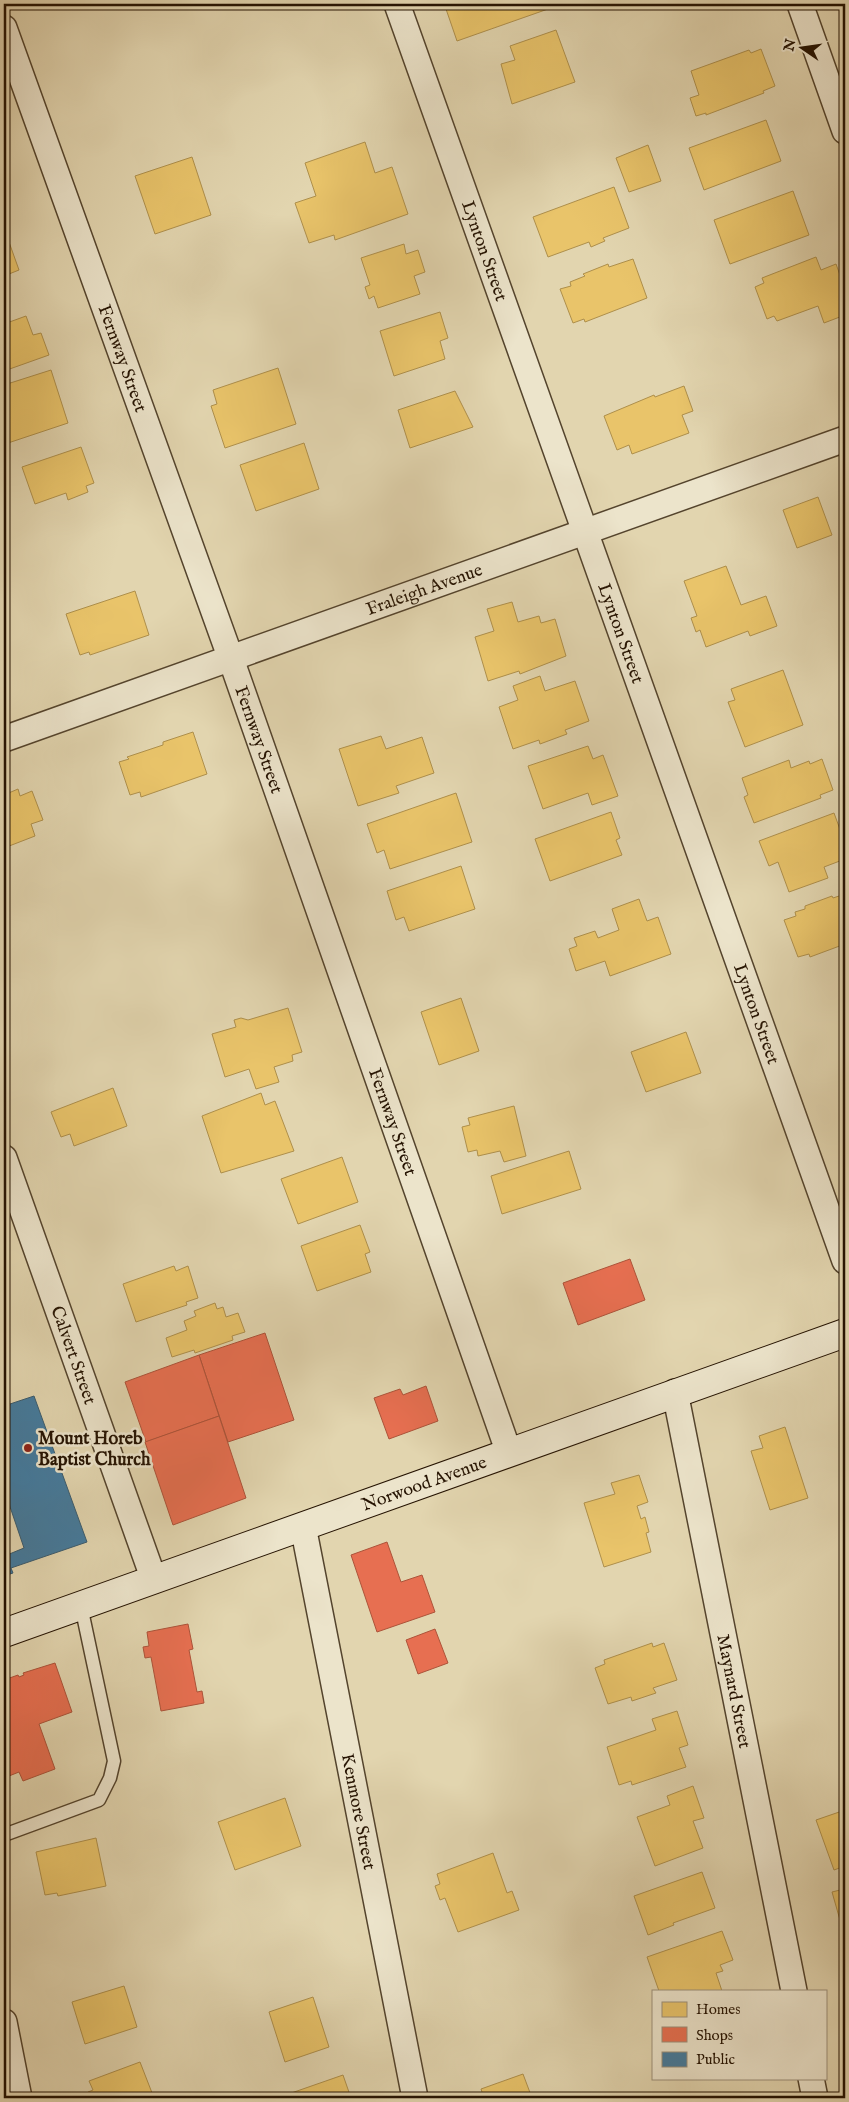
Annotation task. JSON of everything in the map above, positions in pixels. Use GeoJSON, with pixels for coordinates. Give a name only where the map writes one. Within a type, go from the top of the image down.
{"type":"FeatureCollection","features":[{"type":"Feature","properties":{"kind":"main road","name":"Norwood Avenue"},"geometry":{"type":"LineString","coordinates":[[4,1633],[845,1333]]}},
{"type":"Feature","properties":{"kind":"street","name":"Lynton Street"},"geometry":{"type":"LineString","coordinates":[[397,4],[845,1261]]}},
{"type":"Feature","properties":{"kind":"street"},"geometry":{"type":"LineString","coordinates":[[800,4],[845,131]]}},
{"type":"Feature","properties":{"kind":"street","name":"Fernway Street"},"geometry":{"type":"LineString","coordinates":[[4,28],[231,659],[509,1453]]}},
{"type":"Feature","properties":{"kind":"street","name":"Fraleigh Avenue"},"geometry":{"type":"LineString","coordinates":[[4,739],[845,439]]}},
{"type":"Feature","properties":{"kind":"street","name":"Calvert Street"},"geometry":{"type":"LineString","coordinates":[[4,1158],[154,1580]]}},
{"type":"Feature","properties":{"kind":"street","name":"Maynard Street"},"geometry":{"type":"LineString","coordinates":[[676,1392],[794,1990]]}},
{"type":"Feature","properties":{"kind":"street","name":"Kenmore Street"},"geometry":{"type":"LineString","coordinates":[[303,1526],[415,2098]]}},
{"type":"Feature","properties":{"kind":"street"},"geometry":{"type":"LineString","coordinates":[[4,2022],[19,2098]]}},
{"type":"Feature","properties":{"kind":"street"},"geometry":{"type":"LineString","coordinates":[[811,2080],[815,2098]]}},
{"type":"Feature","properties":{"kind":"lane"},"geometry":{"type":"LineString","coordinates":[[4,1835],[99,1800],[110,1778],[114,1761],[81,1606]]}},
{"type":"Feature","properties":{"kind":"building: Homes"},"geometry":{"type":"Polygon","coordinates":[[[461,4],[546,4],[548,9],[457,41],[446,9],[461,4]]]}},
{"type":"Feature","properties":{"kind":"building: Homes"},"geometry":{"type":"Polygon","coordinates":[[[556,30],[575,82],[512,104],[501,64],[515,60],[510,46],[556,30]]]}},
{"type":"Feature","properties":{"kind":"building: Homes"},"geometry":{"type":"Polygon","coordinates":[[[761,49],[775,86],[763,91],[764,93],[706,115],[706,113],[696,116],[690,98],[699,95],[691,71],[749,50],[751,53],[761,49]]]}},
{"type":"Feature","properties":{"kind":"building: Homes"},"geometry":{"type":"Polygon","coordinates":[[[766,120],[781,161],[704,190],[689,148],[766,120]]]}},
{"type":"Feature","properties":{"kind":"building: Homes"},"geometry":{"type":"Polygon","coordinates":[[[365,142],[375,173],[392,167],[408,214],[335,240],[334,235],[309,243],[295,203],[316,196],[305,163],[365,142]]]}},
{"type":"Feature","properties":{"kind":"building: Homes"},"geometry":{"type":"Polygon","coordinates":[[[648,145],[661,181],[629,192],[616,158],[648,145]]]}},
{"type":"Feature","properties":{"kind":"building: Homes"},"geometry":{"type":"Polygon","coordinates":[[[192,157],[211,215],[155,234],[135,176],[192,157]]]}},
{"type":"Feature","properties":{"kind":"building: Homes"},"geometry":{"type":"Polygon","coordinates":[[[614,187],[629,228],[603,238],[605,241],[591,247],[589,242],[548,257],[533,217],[614,187]]]}},
{"type":"Feature","properties":{"kind":"building: Homes"},"geometry":{"type":"Polygon","coordinates":[[[793,191],[809,235],[730,264],[714,220],[793,191]]]}},
{"type":"Feature","properties":{"kind":"building: Homes"},"geometry":{"type":"Polygon","coordinates":[[[4,228],[19,270],[4,276],[4,228]]]}},
{"type":"Feature","properties":{"kind":"building: Homes"},"geometry":{"type":"Polygon","coordinates":[[[404,244],[406,254],[418,250],[425,272],[414,276],[420,294],[378,308],[374,296],[369,299],[365,287],[370,285],[361,258],[404,244]]]}},
{"type":"Feature","properties":{"kind":"building: Homes"},"geometry":{"type":"Polygon","coordinates":[[[816,257],[821,270],[836,264],[845,289],[845,315],[824,323],[818,306],[777,321],[774,316],[767,319],[755,287],[764,283],[762,278],[816,257]]]}},
{"type":"Feature","properties":{"kind":"building: Homes"},"geometry":{"type":"Polygon","coordinates":[[[633,259],[647,298],[585,322],[584,319],[573,323],[560,289],[571,286],[570,282],[585,276],[583,274],[608,264],[609,267],[633,259]]]}},
{"type":"Feature","properties":{"kind":"building: Homes"},"geometry":{"type":"Polygon","coordinates":[[[440,312],[448,338],[440,341],[445,359],[394,376],[380,331],[440,312]]]}},
{"type":"Feature","properties":{"kind":"building: Homes"},"geometry":{"type":"Polygon","coordinates":[[[26,316],[33,335],[41,333],[49,355],[4,371],[4,324],[26,316]]]}},
{"type":"Feature","properties":{"kind":"building: Homes"},"geometry":{"type":"Polygon","coordinates":[[[278,368],[296,424],[225,448],[211,406],[217,404],[213,390],[278,368]]]}},
{"type":"Feature","properties":{"kind":"building: Homes"},"geometry":{"type":"Polygon","coordinates":[[[51,370],[68,423],[5,444],[4,385],[51,370]]]}},
{"type":"Feature","properties":{"kind":"building: Homes"},"geometry":{"type":"Polygon","coordinates":[[[684,386],[693,411],[682,415],[689,433],[632,454],[629,445],[617,450],[604,416],[654,395],[655,397],[684,386]]]}},
{"type":"Feature","properties":{"kind":"building: Homes"},"geometry":{"type":"Polygon","coordinates":[[[455,391],[473,427],[410,448],[398,410],[455,391]]]}},
{"type":"Feature","properties":{"kind":"building: Homes"},"geometry":{"type":"Polygon","coordinates":[[[304,443],[319,489],[256,511],[240,465],[304,443]]]}},
{"type":"Feature","properties":{"kind":"building: Homes"},"geometry":{"type":"Polygon","coordinates":[[[81,447],[94,483],[86,486],[88,492],[68,500],[66,493],[35,504],[22,467],[81,447]]]}},
{"type":"Feature","properties":{"kind":"building: Homes"},"geometry":{"type":"Polygon","coordinates":[[[818,497],[832,535],[797,548],[783,510],[818,497]]]}},
{"type":"Feature","properties":{"kind":"building: Homes"},"geometry":{"type":"Polygon","coordinates":[[[726,566],[741,605],[766,596],[777,626],[750,636],[748,631],[706,647],[700,630],[696,632],[691,618],[697,616],[684,581],[726,566]]]}},
{"type":"Feature","properties":{"kind":"building: Homes"},"geometry":{"type":"Polygon","coordinates":[[[135,591],[149,635],[90,655],[89,652],[80,655],[66,614],[135,591]]]}},
{"type":"Feature","properties":{"kind":"building: Homes"},"geometry":{"type":"Polygon","coordinates":[[[512,602],[518,622],[539,616],[541,623],[555,619],[566,656],[520,674],[519,671],[488,681],[475,637],[494,631],[487,609],[512,602]]]}},
{"type":"Feature","properties":{"kind":"building: Homes"},"geometry":{"type":"Polygon","coordinates":[[[783,670],[803,725],[745,747],[728,702],[735,700],[731,689],[783,670]]]}},
{"type":"Feature","properties":{"kind":"building: Homes"},"geometry":{"type":"Polygon","coordinates":[[[540,676],[545,691],[575,681],[589,721],[565,730],[567,734],[540,744],[539,740],[513,749],[499,707],[518,700],[513,686],[540,676]]]}},
{"type":"Feature","properties":{"kind":"building: Homes"},"geometry":{"type":"Polygon","coordinates":[[[193,732],[207,774],[141,797],[140,792],[130,795],[119,762],[129,759],[127,757],[163,745],[163,742],[193,732]]]}},
{"type":"Feature","properties":{"kind":"building: Homes"},"geometry":{"type":"Polygon","coordinates":[[[381,736],[386,749],[422,737],[434,773],[396,786],[399,793],[358,806],[339,749],[381,736]]]}},
{"type":"Feature","properties":{"kind":"building: Homes"},"geometry":{"type":"Polygon","coordinates":[[[588,746],[593,759],[603,755],[618,796],[592,805],[588,793],[543,809],[528,766],[588,746]]]}},
{"type":"Feature","properties":{"kind":"building: Homes"},"geometry":{"type":"Polygon","coordinates":[[[822,759],[833,790],[820,795],[821,798],[754,823],[744,797],[748,795],[742,778],[789,760],[791,768],[809,761],[810,764],[822,759]]]}},
{"type":"Feature","properties":{"kind":"building: Homes"},"geometry":{"type":"Polygon","coordinates":[[[18,789],[20,796],[32,791],[43,820],[31,824],[35,836],[4,848],[4,795],[18,789]]]}},
{"type":"Feature","properties":{"kind":"building: Homes"},"geometry":{"type":"Polygon","coordinates":[[[456,793],[472,842],[390,869],[384,850],[377,853],[367,824],[456,793]]]}},
{"type":"Feature","properties":{"kind":"building: Homes"},"geometry":{"type":"Polygon","coordinates":[[[611,812],[620,838],[616,840],[622,855],[550,881],[535,839],[611,812]]]}},
{"type":"Feature","properties":{"kind":"building: Homes"},"geometry":{"type":"Polygon","coordinates":[[[834,813],[845,843],[845,859],[824,867],[828,878],[789,892],[778,862],[769,866],[759,841],[834,813]]]}},
{"type":"Feature","properties":{"kind":"building: Homes"},"geometry":{"type":"Polygon","coordinates":[[[461,866],[475,909],[409,931],[404,917],[396,920],[387,891],[461,866]]]}},
{"type":"Feature","properties":{"kind":"building: Homes"},"geometry":{"type":"Polygon","coordinates":[[[845,894],[845,944],[810,957],[809,954],[798,957],[784,920],[796,916],[795,912],[805,909],[805,906],[832,896],[833,898],[845,894]]]}},
{"type":"Feature","properties":{"kind":"building: Homes"},"geometry":{"type":"Polygon","coordinates":[[[639,899],[647,921],[658,917],[671,954],[610,976],[605,961],[576,971],[569,949],[577,946],[574,938],[595,931],[598,938],[619,930],[612,909],[639,899]]]}},
{"type":"Feature","properties":{"kind":"building: Homes"},"geometry":{"type":"Polygon","coordinates":[[[461,998],[479,1051],[439,1065],[421,1012],[461,998]]]}},
{"type":"Feature","properties":{"kind":"building: Homes"},"geometry":{"type":"Polygon","coordinates":[[[288,1008],[302,1052],[292,1055],[293,1061],[274,1067],[279,1082],[256,1089],[249,1069],[225,1077],[212,1034],[236,1027],[234,1020],[241,1018],[248,1020],[288,1008]]]}},
{"type":"Feature","properties":{"kind":"building: Homes"},"geometry":{"type":"Polygon","coordinates":[[[686,1032],[701,1073],[646,1092],[631,1052],[686,1032]]]}},
{"type":"Feature","properties":{"kind":"building: Homes"},"geometry":{"type":"Polygon","coordinates":[[[113,1088],[127,1126],[74,1146],[70,1134],[61,1137],[51,1112],[113,1088]]]}},
{"type":"Feature","properties":{"kind":"building: Homes"},"geometry":{"type":"Polygon","coordinates":[[[261,1093],[265,1105],[275,1101],[294,1151],[221,1173],[202,1116],[261,1093]]]}},
{"type":"Feature","properties":{"kind":"building: Homes"},"geometry":{"type":"Polygon","coordinates":[[[514,1106],[526,1156],[504,1162],[500,1151],[478,1156],[477,1150],[468,1152],[462,1127],[470,1125],[468,1118],[514,1106]]]}},
{"type":"Feature","properties":{"kind":"building: Homes"},"geometry":{"type":"Polygon","coordinates":[[[569,1151],[581,1189],[502,1214],[491,1176],[569,1151]]]}},
{"type":"Feature","properties":{"kind":"building: Homes"},"geometry":{"type":"Polygon","coordinates":[[[342,1157],[358,1202],[298,1224],[281,1179],[342,1157]]]}},
{"type":"Feature","properties":{"kind":"building: Homes"},"geometry":{"type":"Polygon","coordinates":[[[360,1225],[370,1252],[365,1254],[371,1272],[317,1291],[301,1246],[360,1225]]]}},
{"type":"Feature","properties":{"kind":"building: Homes"},"geometry":{"type":"Polygon","coordinates":[[[174,1266],[176,1271],[188,1266],[198,1298],[186,1302],[187,1305],[136,1322],[123,1284],[174,1266]]]}},
{"type":"Feature","properties":{"kind":"building: Homes"},"geometry":{"type":"Polygon","coordinates":[[[215,1303],[217,1309],[223,1307],[226,1317],[238,1313],[245,1332],[232,1336],[233,1340],[195,1353],[194,1350],[172,1357],[166,1338],[187,1330],[184,1321],[196,1316],[194,1311],[215,1303]]]}},
{"type":"Feature","properties":{"kind":"building: Homes"},"geometry":{"type":"Polygon","coordinates":[[[785,1427],[808,1498],[770,1510],[751,1451],[763,1448],[759,1436],[785,1427]]]}},
{"type":"Feature","properties":{"kind":"building: Homes"},"geometry":{"type":"Polygon","coordinates":[[[639,1475],[648,1502],[637,1506],[641,1519],[645,1517],[649,1532],[646,1533],[651,1552],[604,1567],[584,1503],[615,1494],[611,1483],[639,1475]]]}},
{"type":"Feature","properties":{"kind":"building: Homes"},"geometry":{"type":"Polygon","coordinates":[[[652,1643],[653,1647],[664,1643],[677,1680],[653,1688],[656,1693],[632,1701],[631,1697],[608,1704],[595,1668],[605,1664],[604,1660],[652,1643]]]}},
{"type":"Feature","properties":{"kind":"building: Homes"},"geometry":{"type":"Polygon","coordinates":[[[677,1711],[688,1745],[679,1748],[686,1767],[632,1785],[631,1781],[619,1785],[607,1747],[656,1730],[652,1719],[677,1711]]]}},
{"type":"Feature","properties":{"kind":"building: Homes"},"geometry":{"type":"Polygon","coordinates":[[[693,1786],[704,1818],[693,1821],[703,1848],[655,1866],[637,1817],[670,1805],[667,1796],[693,1786]]]}},
{"type":"Feature","properties":{"kind":"building: Homes"},"geometry":{"type":"Polygon","coordinates":[[[285,1798],[301,1846],[235,1870],[218,1822],[285,1798]]]}},
{"type":"Feature","properties":{"kind":"building: Homes"},"geometry":{"type":"Polygon","coordinates":[[[845,1810],[845,1866],[834,1870],[816,1820],[845,1810]]]}},
{"type":"Feature","properties":{"kind":"building: Homes"},"geometry":{"type":"Polygon","coordinates":[[[96,1838],[106,1886],[58,1896],[57,1893],[45,1895],[36,1852],[96,1838]]]}},
{"type":"Feature","properties":{"kind":"building: Homes"},"geometry":{"type":"Polygon","coordinates":[[[493,1853],[507,1893],[512,1891],[519,1910],[458,1932],[445,1898],[440,1900],[435,1886],[440,1884],[437,1874],[493,1853]]]}},
{"type":"Feature","properties":{"kind":"building: Homes"},"geometry":{"type":"Polygon","coordinates":[[[702,1872],[715,1908],[673,1923],[674,1925],[648,1935],[634,1896],[702,1872]]]}},
{"type":"Feature","properties":{"kind":"building: Homes"},"geometry":{"type":"Polygon","coordinates":[[[845,1883],[845,1919],[840,1920],[832,1892],[844,1889],[842,1884],[845,1883]]]}},
{"type":"Feature","properties":{"kind":"building: Homes"},"geometry":{"type":"Polygon","coordinates":[[[722,1931],[733,1960],[720,1965],[723,1971],[716,1973],[722,1990],[659,1990],[647,1957],[722,1931]]]}},
{"type":"Feature","properties":{"kind":"building: Homes"},"geometry":{"type":"Polygon","coordinates":[[[124,1986],[137,2027],[85,2044],[72,2002],[124,1986]]]}},
{"type":"Feature","properties":{"kind":"building: Homes"},"geometry":{"type":"Polygon","coordinates":[[[313,1997],[329,2047],[285,2062],[269,2012],[313,1997]]]}},
{"type":"Feature","properties":{"kind":"building: Homes"},"geometry":{"type":"Polygon","coordinates":[[[140,2062],[154,2098],[91,2098],[88,2092],[93,2090],[89,2081],[140,2062]]]}},
{"type":"Feature","properties":{"kind":"building: Homes"},"geometry":{"type":"Polygon","coordinates":[[[523,2074],[532,2098],[484,2098],[481,2089],[523,2074]]]}},
{"type":"Feature","properties":{"kind":"building: Homes"},"geometry":{"type":"Polygon","coordinates":[[[343,2075],[351,2098],[277,2098],[343,2075]]]}},
{"type":"Feature","properties":{"kind":"building: Shops"},"geometry":{"type":"Polygon","coordinates":[[[630,1259],[645,1300],[578,1325],[563,1283],[630,1259]]]}},
{"type":"Feature","properties":{"kind":"building: Shops"},"geometry":{"type":"Polygon","coordinates":[[[265,1333],[294,1420],[228,1442],[199,1355],[265,1333]]]}},
{"type":"Feature","properties":{"kind":"building: Shops"},"geometry":{"type":"Polygon","coordinates":[[[199,1355],[219,1416],[146,1442],[125,1382],[199,1355]]]}},
{"type":"Feature","properties":{"kind":"building: Shops"},"geometry":{"type":"Polygon","coordinates":[[[426,1386],[438,1421],[389,1439],[374,1398],[400,1389],[403,1395],[426,1386]]]}},
{"type":"Feature","properties":{"kind":"building: Shops"},"geometry":{"type":"Polygon","coordinates":[[[219,1416],[246,1498],[173,1525],[145,1442],[219,1416]]]}},
{"type":"Feature","properties":{"kind":"building: Shops"},"geometry":{"type":"Polygon","coordinates":[[[387,1542],[401,1582],[422,1575],[435,1612],[377,1632],[351,1555],[387,1542]]]}},
{"type":"Feature","properties":{"kind":"building: Shops"},"geometry":{"type":"Polygon","coordinates":[[[188,1624],[193,1649],[189,1650],[197,1692],[202,1691],[204,1703],[161,1711],[151,1657],[145,1658],[143,1647],[149,1646],[147,1632],[188,1624]]]}},
{"type":"Feature","properties":{"kind":"building: Shops"},"geometry":{"type":"Polygon","coordinates":[[[435,1629],[448,1663],[418,1674],[406,1640],[435,1629]]]}},
{"type":"Feature","properties":{"kind":"building: Shops"},"geometry":{"type":"Polygon","coordinates":[[[55,1663],[72,1712],[39,1724],[55,1769],[23,1781],[19,1772],[4,1778],[4,1680],[18,1675],[19,1677],[24,1675],[23,1673],[55,1663]]]}},
{"type":"Feature","properties":{"kind":"building: Public","name":"Mount Horeb Baptist Church"},"geometry":{"type":"Polygon","coordinates":[[[34,1396],[87,1542],[11,1568],[13,1573],[4,1576],[4,1546],[7,1555],[24,1548],[4,1489],[4,1406],[34,1396]]]}},
{"type":"Feature","properties":{"kind":"place","name":"Mount Horeb Baptist Church"},"geometry":{"type":"Point","coordinates":[28,1448]}}]}
